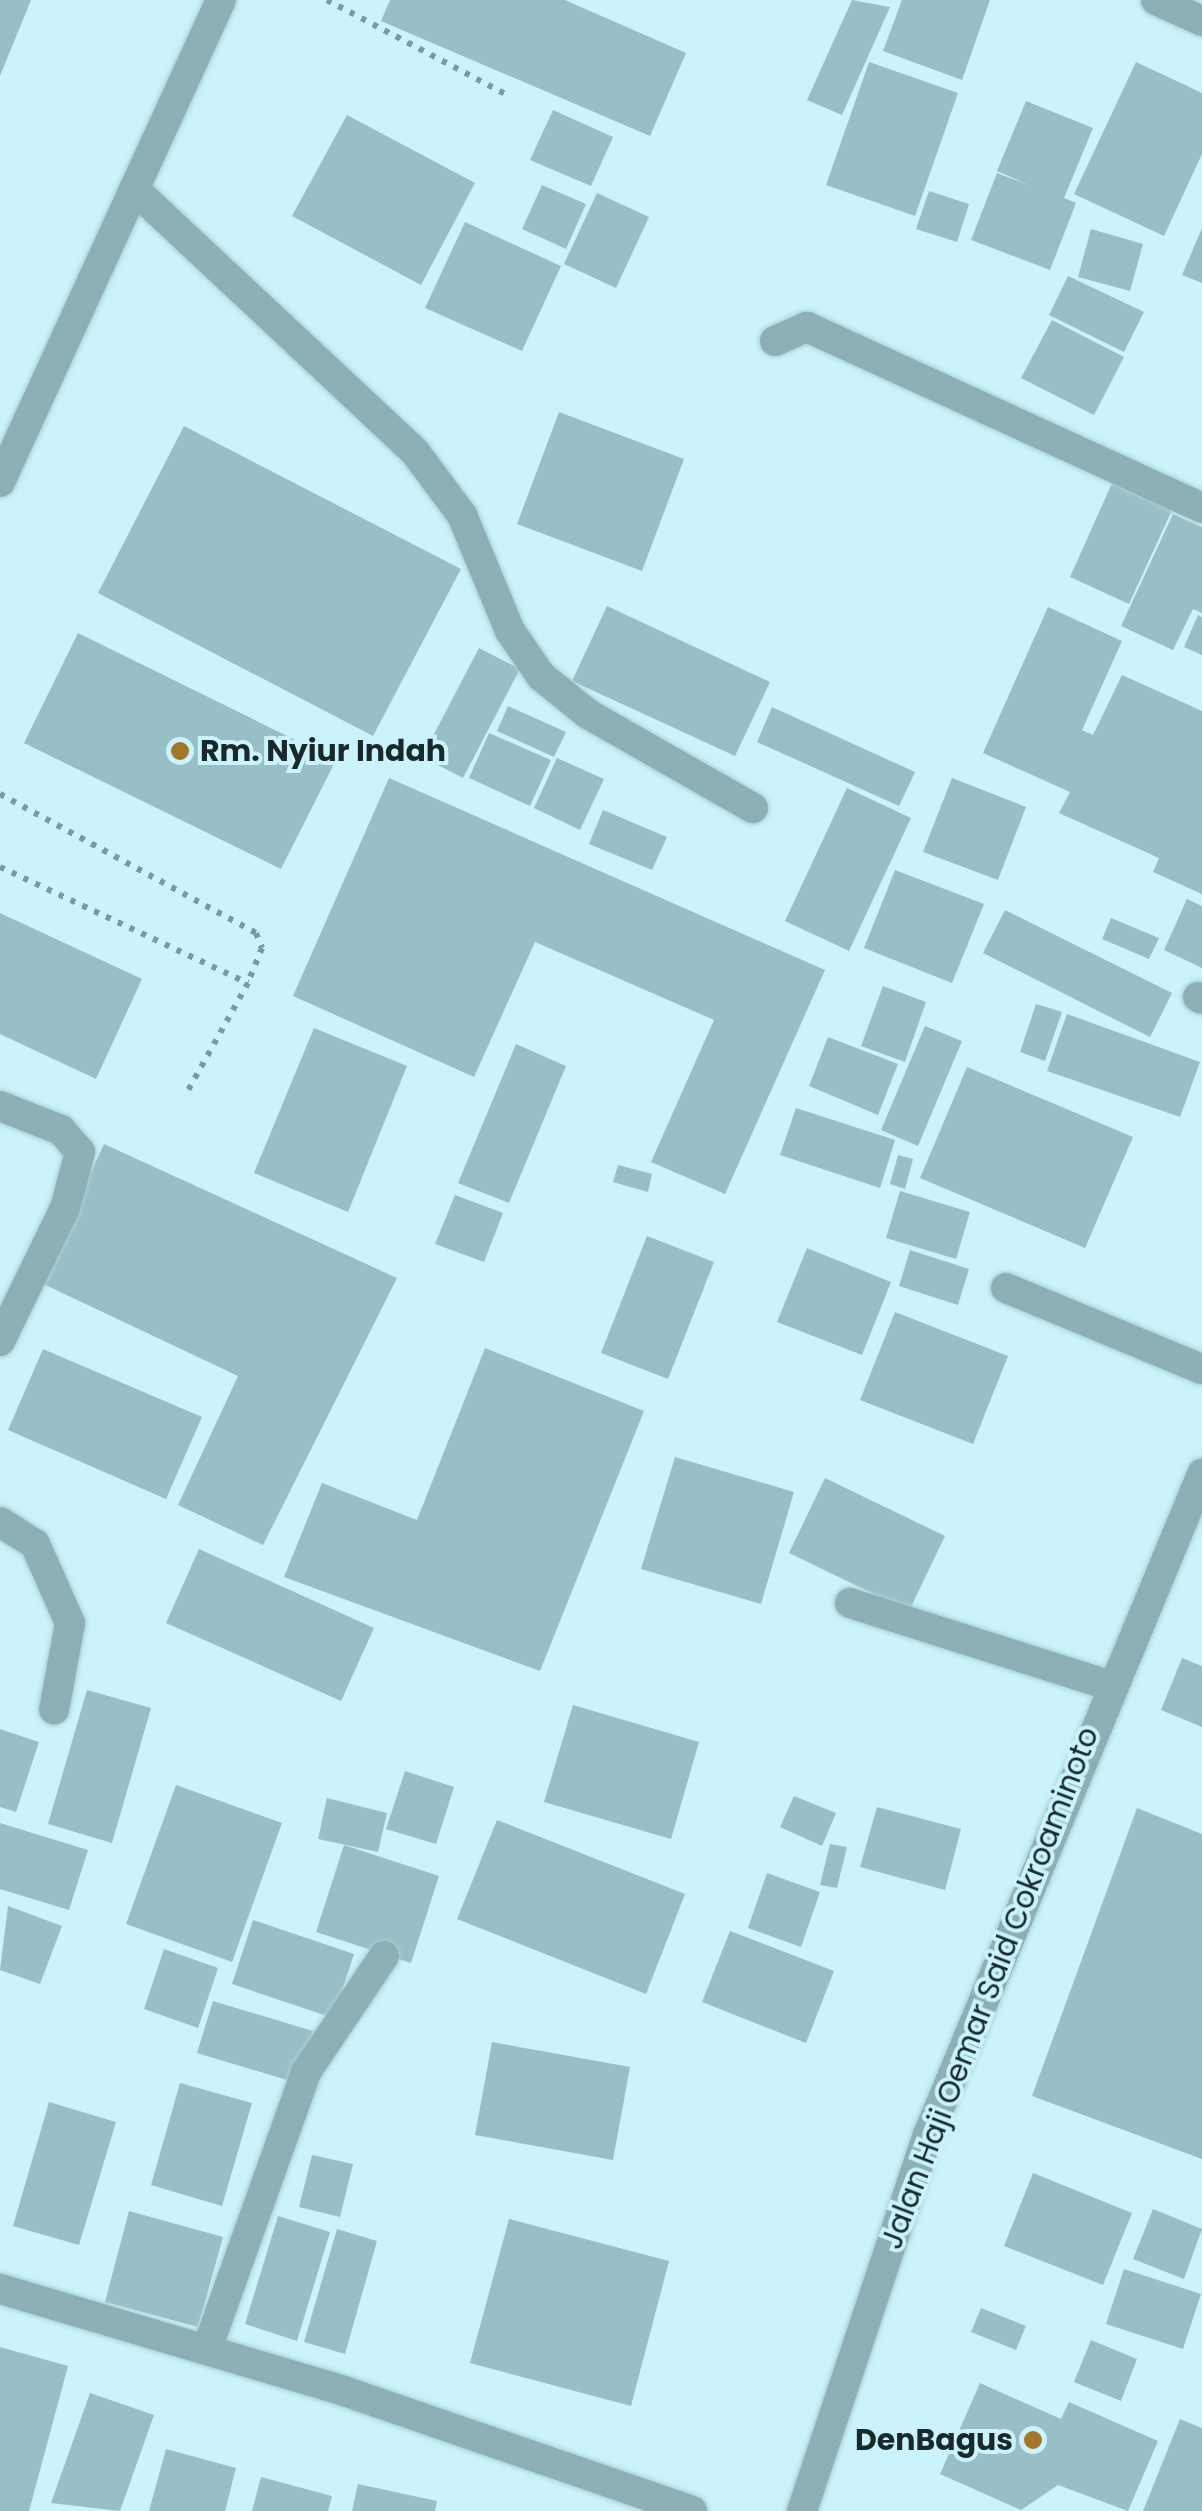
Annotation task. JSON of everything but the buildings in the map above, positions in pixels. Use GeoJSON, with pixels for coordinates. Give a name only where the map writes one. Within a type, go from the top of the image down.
{"type":"FeatureCollection","features":[{"type":"Feature","properties":{"kind":"street"},"geometry":{"type":"LineString","coordinates":[[0,482],[221,0]]}},
{"type":"Feature","properties":{"kind":"street"},"geometry":{"type":"LineString","coordinates":[[1156,0],[1202,21]]}},
{"type":"Feature","properties":{"kind":"street"},"geometry":{"type":"LineString","coordinates":[[134,189],[415,452],[462,514],[510,630],[541,676],[588,714],[752,808]]}},
{"type":"Feature","properties":{"kind":"street"},"geometry":{"type":"LineString","coordinates":[[776,341],[808,326],[1202,508]]}},
{"type":"Feature","properties":{"kind":"street"},"geometry":{"type":"LineString","coordinates":[[0,1106],[61,1130],[80,1152],[64,1208],[0,1341]]}},
{"type":"Feature","properties":{"kind":"street"},"geometry":{"type":"LineString","coordinates":[[1006,1288],[1202,1369]]}},
{"type":"Feature","properties":{"kind":"street","name":"Jalan Haji Oemar Said Cokroaminoto"},"geometry":{"type":"LineString","coordinates":[[802,2511],[928,2135],[1108,1686],[1202,1474]]}},
{"type":"Feature","properties":{"kind":"street"},"geometry":{"type":"LineString","coordinates":[[0,1522],[35,1544],[70,1624],[54,1710]]}},
{"type":"Feature","properties":{"kind":"street"},"geometry":{"type":"LineString","coordinates":[[850,1603],[1108,1686]]}},
{"type":"Feature","properties":{"kind":"street"},"geometry":{"type":"LineString","coordinates":[[207,2349],[306,2072],[384,1956]]}},
{"type":"Feature","properties":{"kind":"street"},"geometry":{"type":"LineString","coordinates":[[0,2289],[207,2349],[692,2511]]}},
{"type":"Feature","properties":{"kind":"path"},"geometry":{"type":"LineString","coordinates":[[327,0],[508,94]]}},
{"type":"Feature","properties":{"kind":"path"},"geometry":{"type":"LineString","coordinates":[[0,794],[256,933],[262,948],[248,984],[186,1094]]}},
{"type":"Feature","properties":{"kind":"path"},"geometry":{"type":"LineString","coordinates":[[0,867],[248,984]]}},
{"type":"Feature","properties":{"kind":"place","name":"Rm. Nyiur Indah"},"geometry":{"type":"Point","coordinates":[180,751]}},
{"type":"Feature","properties":{"kind":"place","name":"DenBagus"},"geometry":{"type":"Point","coordinates":[1033,2440]}}]}
